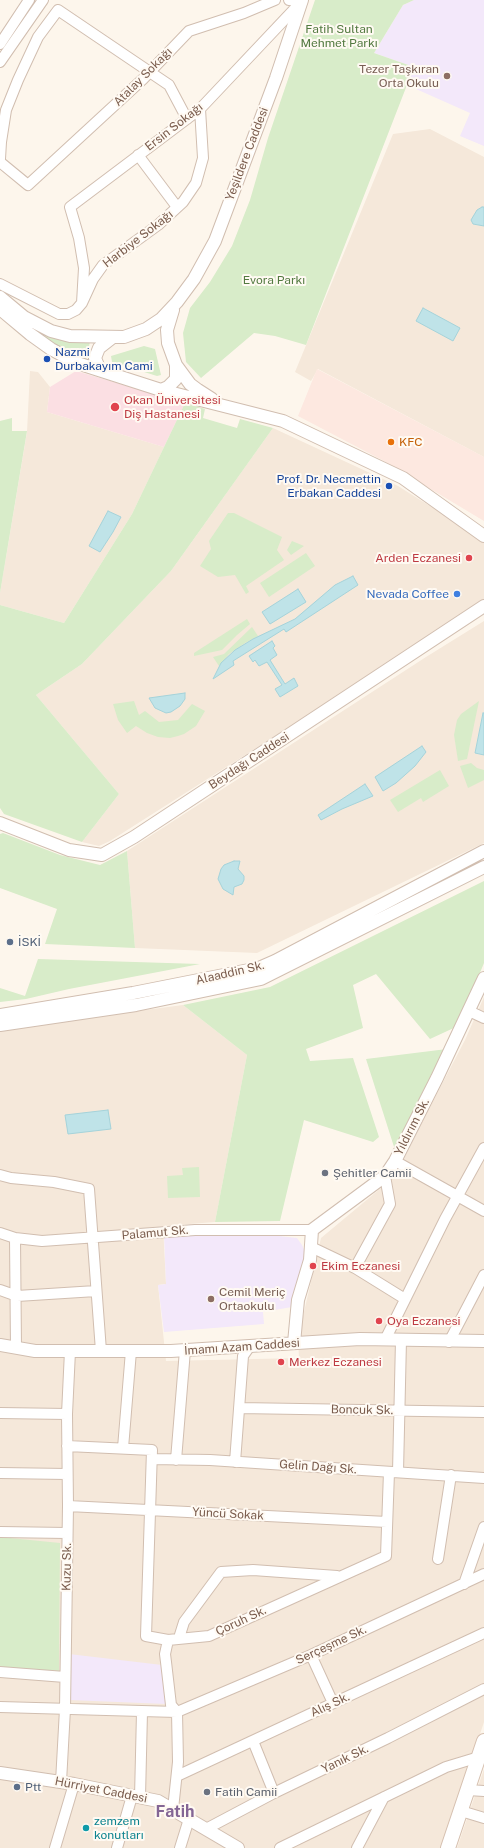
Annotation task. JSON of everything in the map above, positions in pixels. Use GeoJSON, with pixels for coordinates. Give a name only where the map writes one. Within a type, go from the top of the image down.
{"type":"FeatureCollection","features":[{"type":"Feature","properties":{"kind":"main road"},"geometry":{"type":"LineString","coordinates":[[448,1848],[481,1757],[484,1741]]}},
{"type":"Feature","properties":{"kind":"street"},"geometry":{"type":"LineString","coordinates":[[0,44],[28,0]]}},
{"type":"Feature","properties":{"kind":"street"},"geometry":{"type":"LineString","coordinates":[[0,62],[42,0]]}},
{"type":"Feature","properties":{"kind":"street","name":"Atalay Sokağı"},"geometry":{"type":"LineString","coordinates":[[0,162],[28,185],[150,72],[189,31],[244,13],[275,0]]}},
{"type":"Feature","properties":{"kind":"street"},"geometry":{"type":"LineString","coordinates":[[288,0],[302,0]]}},
{"type":"Feature","properties":{"kind":"street","name":"Ersin Sokağı"},"geometry":{"type":"LineString","coordinates":[[82,303],[84,268],[79,238],[70,206],[200,109],[302,0]]}},
{"type":"Feature","properties":{"kind":"street","name":"Yeşildere Caddesi"},"geometry":{"type":"LineString","coordinates":[[177,302],[204,263],[215,241],[276,78],[302,0]]}},
{"type":"Feature","properties":{"kind":"street"},"geometry":{"type":"LineString","coordinates":[[0,158],[6,110],[38,37],[58,10],[169,85],[187,119]]}},
{"type":"Feature","properties":{"kind":"street","name":"Harbiye Sokağı"},"geometry":{"type":"LineString","coordinates":[[82,303],[93,279],[103,265],[158,225],[177,208],[196,183],[202,158],[200,109]]}},
{"type":"Feature","properties":{"kind":"street"},"geometry":{"type":"LineString","coordinates":[[138,155],[177,208]]}},
{"type":"Feature","properties":{"kind":"street"},"geometry":{"type":"LineString","coordinates":[[0,284],[59,314],[68,314],[76,310],[82,303]]}},
{"type":"Feature","properties":{"kind":"street"},"geometry":{"type":"LineString","coordinates":[[0,297],[24,317],[51,331],[82,337],[124,337],[146,330],[161,319],[177,302]]}},
{"type":"Feature","properties":{"kind":"street"},"geometry":{"type":"LineString","coordinates":[[177,302],[169,320],[167,330],[168,343],[176,365],[184,376],[198,390],[210,398],[239,410]]}},
{"type":"Feature","properties":{"kind":"street"},"geometry":{"type":"LineString","coordinates":[[0,309],[51,349],[77,363],[160,390],[283,422],[403,478],[484,536]]}},
{"type":"Feature","properties":{"kind":"street"},"geometry":{"type":"LineString","coordinates":[[146,330],[158,332],[168,343]]}},
{"type":"Feature","properties":{"kind":"street"},"geometry":{"type":"LineString","coordinates":[[106,372],[99,368],[95,358],[99,348],[114,337]]}},
{"type":"Feature","properties":{"kind":"street"},"geometry":{"type":"LineString","coordinates":[[160,390],[168,387],[176,379],[176,365]]}},
{"type":"Feature","properties":{"kind":"street","name":"Beydağı Caddesi"},"geometry":{"type":"LineString","coordinates":[[0,823],[69,850],[102,855],[134,838],[484,606]]}},
{"type":"Feature","properties":{"kind":"street","name":"Alaaddin Sk."},"geometry":{"type":"LineString","coordinates":[[0,1025],[121,1001],[133,993],[242,972],[275,961],[484,851]]}},
{"type":"Feature","properties":{"kind":"street","name":"Alaaddin Sk."},"geometry":{"type":"LineString","coordinates":[[0,1015],[121,1001],[136,1005],[250,982],[270,976],[484,867]]}},
{"type":"Feature","properties":{"kind":"street","name":"Yıldırım Sk."},"geometry":{"type":"LineString","coordinates":[[312,1230],[385,1176],[395,1161],[437,1078],[484,978]]}},
{"type":"Feature","properties":{"kind":"street"},"geometry":{"type":"LineString","coordinates":[[133,993],[136,1005]]}},
{"type":"Feature","properties":{"kind":"street"},"geometry":{"type":"LineString","coordinates":[[469,1011],[484,1018]]}},
{"type":"Feature","properties":{"kind":"street"},"geometry":{"type":"LineString","coordinates":[[384,1340],[458,1195],[484,1148]]}},
{"type":"Feature","properties":{"kind":"street"},"geometry":{"type":"LineString","coordinates":[[395,1161],[458,1195],[484,1211]]}},
{"type":"Feature","properties":{"kind":"street"},"geometry":{"type":"LineString","coordinates":[[0,1175],[11,1178],[54,1182],[89,1189],[101,1351]]}},
{"type":"Feature","properties":{"kind":"street"},"geometry":{"type":"LineString","coordinates":[[355,1268],[390,1204],[385,1176]]}},
{"type":"Feature","properties":{"kind":"street","name":"Palamut Sk."},"geometry":{"type":"LineString","coordinates":[[0,1233],[15,1238],[42,1241],[195,1230],[312,1230]]}},
{"type":"Feature","properties":{"kind":"street"},"geometry":{"type":"LineString","coordinates":[[294,1343],[298,1300],[310,1260],[312,1230]]}},
{"type":"Feature","properties":{"kind":"street"},"geometry":{"type":"LineString","coordinates":[[15,1238],[17,1296],[16,1348]]}},
{"type":"Feature","properties":{"kind":"street"},"geometry":{"type":"LineString","coordinates":[[311,1247],[355,1268],[405,1299]]}},
{"type":"Feature","properties":{"kind":"street"},"geometry":{"type":"LineString","coordinates":[[449,1342],[484,1275]]}},
{"type":"Feature","properties":{"kind":"street"},"geometry":{"type":"LineString","coordinates":[[0,1290],[17,1296],[96,1291]]}},
{"type":"Feature","properties":{"kind":"street","name":"İmamı Azam Caddesi"},"geometry":{"type":"LineString","coordinates":[[0,1345],[35,1351],[130,1351],[185,1350],[360,1339],[449,1342],[484,1341]]}},
{"type":"Feature","properties":{"kind":"street","name":"Çoruh Sk."},"geometry":{"type":"LineString","coordinates":[[152,1459],[149,1511],[146,1636],[168,1640],[209,1636],[386,1556],[387,1522],[400,1410],[401,1340]]}},
{"type":"Feature","properties":{"kind":"street"},"geometry":{"type":"LineString","coordinates":[[236,1462],[243,1356],[250,1346]]}},
{"type":"Feature","properties":{"kind":"street"},"geometry":{"type":"LineString","coordinates":[[176,1460],[185,1350]]}},
{"type":"Feature","properties":{"kind":"street","name":"Kuzu Sk."},"geometry":{"type":"LineString","coordinates":[[61,1782],[65,1709],[68,1506],[67,1414],[70,1351]]}},
{"type":"Feature","properties":{"kind":"street"},"geometry":{"type":"LineString","coordinates":[[123,1448],[130,1351]]}},
{"type":"Feature","properties":{"kind":"street","name":"Boncuk Sk."},"geometry":{"type":"LineString","coordinates":[[239,1408],[484,1412]]}},
{"type":"Feature","properties":{"kind":"street"},"geometry":{"type":"LineString","coordinates":[[0,1413],[67,1414]]}},
{"type":"Feature","properties":{"kind":"street"},"geometry":{"type":"LineString","coordinates":[[67,1446],[152,1450],[152,1459]]}},
{"type":"Feature","properties":{"kind":"street","name":"Gelin Dağı Sk."},"geometry":{"type":"LineString","coordinates":[[152,1459],[236,1462],[484,1478]]}},
{"type":"Feature","properties":{"kind":"street"},"geometry":{"type":"LineString","coordinates":[[0,1472],[67,1474]]}},
{"type":"Feature","properties":{"kind":"street"},"geometry":{"type":"LineString","coordinates":[[438,1559],[451,1475]]}},
{"type":"Feature","properties":{"kind":"street","name":"Yüncü Sokak"},"geometry":{"type":"LineString","coordinates":[[68,1506],[387,1522]]}},
{"type":"Feature","properties":{"kind":"street"},"geometry":{"type":"LineString","coordinates":[[464,1584],[484,1527]]}},
{"type":"Feature","properties":{"kind":"street"},"geometry":{"type":"LineString","coordinates":[[0,1532],[67,1534]]}},
{"type":"Feature","properties":{"kind":"street"},"geometry":{"type":"LineString","coordinates":[[179,1638],[184,1622],[221,1572],[253,1570],[340,1576]]}},
{"type":"Feature","properties":{"kind":"street","name":"Serçeşme Sk."},"geometry":{"type":"LineString","coordinates":[[177,1712],[311,1655],[484,1574]]}},
{"type":"Feature","properties":{"kind":"street","name":"Alış Sk."},"geometry":{"type":"LineString","coordinates":[[177,1776],[484,1633]]}},
{"type":"Feature","properties":{"kind":"street"},"geometry":{"type":"LineString","coordinates":[[168,1640],[165,1654],[171,1705],[177,1712],[178,1762],[173,1809]]}},
{"type":"Feature","properties":{"kind":"street"},"geometry":{"type":"LineString","coordinates":[[311,1655],[333,1703]]}},
{"type":"Feature","properties":{"kind":"street"},"geometry":{"type":"LineString","coordinates":[[0,1672],[65,1677]]}},
{"type":"Feature","properties":{"kind":"street","name":"Yanık Sk."},"geometry":{"type":"LineString","coordinates":[[206,1829],[274,1793],[393,1736],[484,1689]]}},
{"type":"Feature","properties":{"kind":"street"},"geometry":{"type":"LineString","coordinates":[[0,1707],[177,1712]]}},
{"type":"Feature","properties":{"kind":"street"},"geometry":{"type":"LineString","coordinates":[[116,1848],[136,1797],[142,1712]]}},
{"type":"Feature","properties":{"kind":"street"},"geometry":{"type":"LineString","coordinates":[[253,1741],[274,1793]]}},
{"type":"Feature","properties":{"kind":"street"},"geometry":{"type":"LineString","coordinates":[[280,1848],[446,1767],[481,1757]]}},
{"type":"Feature","properties":{"kind":"street","name":"Hürriyet Caddesi"},"geometry":{"type":"LineString","coordinates":[[0,1773],[74,1784],[158,1801],[238,1848]]}},
{"type":"Feature","properties":{"kind":"street"},"geometry":{"type":"LineString","coordinates":[[55,1848],[74,1784]]}},
{"type":"Feature","properties":{"kind":"street"},"geometry":{"type":"LineString","coordinates":[[468,1790],[484,1791]]}},
{"type":"Feature","properties":{"kind":"street"},"geometry":{"type":"LineString","coordinates":[[357,1848],[384,1797]]}},
{"type":"Feature","properties":{"kind":"street"},"geometry":{"type":"LineString","coordinates":[[461,1811],[484,1818]]}},
{"type":"Feature","properties":{"kind":"street"},"geometry":{"type":"LineString","coordinates":[[180,1848],[189,1819]]}},
{"type":"Feature","properties":{"kind":"shaded area","name":"Tezer Taşkıran Orta Okulu"},"geometry":{"type":"Polygon","coordinates":[[[414,0],[484,0],[484,146],[460,136],[470,113],[407,85],[414,67],[374,53],[403,5],[414,0]]]}},
{"type":"Feature","properties":{"kind":"shaded area"},"geometry":{"type":"Polygon","coordinates":[[[430,129],[484,157],[484,457],[318,369],[311,381],[295,372],[393,134],[430,129]]]}},
{"type":"Feature","properties":{"kind":"shaded area"},"geometry":{"type":"Polygon","coordinates":[[[317,369],[484,457],[484,521],[384,461],[298,416],[317,369]]]}},
{"type":"Feature","properties":{"kind":"shaded area"},"geometry":{"type":"Polygon","coordinates":[[[30,371],[38,372],[50,387],[47,412],[164,447],[132,514],[64,623],[0,605],[0,593],[27,432],[30,371]]]}},
{"type":"Feature","properties":{"kind":"shaded area","name":"Okan Üniversitesi Diş Hastanesi"},"geometry":{"type":"Polygon","coordinates":[[[76,371],[185,403],[164,447],[47,412],[50,387],[76,371]]]}},
{"type":"Feature","properties":{"kind":"shaded area"},"geometry":{"type":"Polygon","coordinates":[[[273,428],[398,486],[484,540],[484,600],[388,664],[110,841],[99,846],[82,842],[119,794],[36,695],[82,664],[171,571],[273,428]]]}},
{"type":"Feature","properties":{"kind":"shaded area"},"geometry":{"type":"Polygon","coordinates":[[[484,621],[484,843],[257,953],[135,948],[127,851],[484,621]]]}},
{"type":"Feature","properties":{"kind":"shaded area"},"geometry":{"type":"Polygon","coordinates":[[[484,997],[484,1722],[442,1848],[0,1848],[0,1029],[183,1005],[247,1055],[215,1222],[163,1226],[166,1284],[158,1285],[166,1361],[299,1358],[298,1338],[321,1238],[393,1178],[465,1040],[484,997]]]}},
{"type":"Feature","properties":{"kind":"shaded area"},"geometry":{"type":"Polygon","coordinates":[[[252,1233],[297,1238],[302,1245],[306,1254],[292,1307],[263,1312],[264,1324],[164,1332],[158,1285],[166,1284],[164,1235],[252,1233]]]}},
{"type":"Feature","properties":{"kind":"shaded area"},"geometry":{"type":"Polygon","coordinates":[[[69,1654],[162,1665],[166,1704],[69,1700],[69,1654]]]}},
{"type":"Feature","properties":{"kind":"shaded area"},"geometry":{"type":"Polygon","coordinates":[[[484,1769],[484,1848],[457,1848],[484,1769]]]}},
{"type":"Feature","properties":{"kind":"green space","name":"Evora Parkı"},"geometry":{"type":"Polygon","coordinates":[[[315,0],[414,0],[403,5],[374,53],[414,67],[306,345],[275,336],[254,333],[201,378],[186,362],[183,333],[190,308],[210,282],[232,246],[250,200],[268,138],[315,0]]]}},
{"type":"Feature","properties":{"kind":"green space"},"geometry":{"type":"Polygon","coordinates":[[[35,329],[60,339],[74,342],[90,342],[86,360],[58,347],[35,329]]]}},
{"type":"Feature","properties":{"kind":"green space"},"geometry":{"type":"Polygon","coordinates":[[[144,346],[155,349],[161,375],[157,376],[112,362],[111,356],[144,346]]]}},
{"type":"Feature","properties":{"kind":"green space"},"geometry":{"type":"Polygon","coordinates":[[[185,403],[205,409],[203,418],[237,428],[240,419],[273,428],[171,571],[82,664],[36,695],[119,794],[82,842],[4,814],[0,808],[0,605],[64,623],[132,514],[185,403]]]}},
{"type":"Feature","properties":{"kind":"green space"},"geometry":{"type":"Polygon","coordinates":[[[12,418],[12,431],[27,431],[0,593],[0,421],[12,418]]]}},
{"type":"Feature","properties":{"kind":"green space"},"geometry":{"type":"Polygon","coordinates":[[[228,513],[234,513],[282,537],[277,550],[284,560],[246,586],[249,592],[246,594],[235,575],[218,577],[200,566],[211,549],[209,541],[228,513]]]}},
{"type":"Feature","properties":{"kind":"green space"},"geometry":{"type":"Polygon","coordinates":[[[292,541],[304,546],[291,555],[287,550],[292,541]]]}},
{"type":"Feature","properties":{"kind":"green space"},"geometry":{"type":"Polygon","coordinates":[[[306,553],[315,566],[269,597],[260,583],[306,553]]]}},
{"type":"Feature","properties":{"kind":"green space"},"geometry":{"type":"Polygon","coordinates":[[[247,619],[250,624],[222,650],[194,656],[194,653],[247,619]]]}},
{"type":"Feature","properties":{"kind":"green space"},"geometry":{"type":"Polygon","coordinates":[[[252,627],[258,636],[229,654],[219,666],[213,657],[224,654],[252,627]]]}},
{"type":"Feature","properties":{"kind":"green space"},"geometry":{"type":"Polygon","coordinates":[[[134,701],[139,715],[145,711],[159,722],[178,720],[192,704],[205,711],[196,726],[178,736],[170,738],[158,737],[147,733],[136,726],[127,733],[118,720],[113,704],[134,701]]]}},
{"type":"Feature","properties":{"kind":"green space"},"geometry":{"type":"Polygon","coordinates":[[[479,701],[467,759],[458,761],[454,735],[457,720],[461,714],[479,701]]]}},
{"type":"Feature","properties":{"kind":"green space"},"geometry":{"type":"Polygon","coordinates":[[[471,763],[477,768],[484,770],[484,780],[468,788],[460,766],[471,763]]]}},
{"type":"Feature","properties":{"kind":"green space"},"geometry":{"type":"Polygon","coordinates":[[[440,770],[449,786],[423,802],[421,798],[398,812],[390,800],[440,770]]]}},
{"type":"Feature","properties":{"kind":"green space"},"geometry":{"type":"Polygon","coordinates":[[[3,833],[60,855],[100,865],[127,851],[135,948],[45,944],[57,909],[0,888],[0,834],[3,833]]]}},
{"type":"Feature","properties":{"kind":"green space"},"geometry":{"type":"Polygon","coordinates":[[[484,881],[484,963],[458,1026],[430,1039],[376,974],[353,985],[363,1028],[306,1049],[310,1061],[353,1058],[379,1137],[373,1142],[304,1120],[280,1221],[215,1222],[247,1055],[183,1005],[270,987],[484,881]]]}},
{"type":"Feature","properties":{"kind":"green space"},"geometry":{"type":"Polygon","coordinates":[[[38,959],[200,964],[69,989],[26,999],[0,1002],[0,988],[25,996],[38,959]]]}},
{"type":"Feature","properties":{"kind":"green space"},"geometry":{"type":"Polygon","coordinates":[[[447,1049],[395,1150],[366,1059],[447,1049]]]}},
{"type":"Feature","properties":{"kind":"green space"},"geometry":{"type":"Polygon","coordinates":[[[199,1167],[200,1197],[168,1198],[167,1176],[183,1175],[182,1168],[199,1167]]]}},
{"type":"Feature","properties":{"kind":"green space"},"geometry":{"type":"Polygon","coordinates":[[[0,1537],[60,1543],[59,1671],[0,1667],[0,1537]]]}},
{"type":"Feature","properties":{"kind":"water"},"geometry":{"type":"Polygon","coordinates":[[[484,207],[484,226],[473,224],[471,220],[477,210],[484,207]]]}},
{"type":"Feature","properties":{"kind":"water"},"geometry":{"type":"Polygon","coordinates":[[[423,308],[460,328],[453,341],[416,321],[423,308]]]}},
{"type":"Feature","properties":{"kind":"water"},"geometry":{"type":"Polygon","coordinates":[[[108,511],[121,517],[100,552],[89,546],[108,511]]]}},
{"type":"Feature","properties":{"kind":"water"},"geometry":{"type":"Polygon","coordinates":[[[353,576],[358,585],[286,632],[284,629],[233,661],[234,665],[213,679],[221,663],[235,650],[253,639],[295,619],[335,585],[353,576]]]}},
{"type":"Feature","properties":{"kind":"water"},"geometry":{"type":"Polygon","coordinates":[[[298,589],[306,602],[270,624],[262,612],[298,589]]]}},
{"type":"Feature","properties":{"kind":"water"},"geometry":{"type":"Polygon","coordinates":[[[272,641],[275,646],[273,648],[277,655],[270,660],[285,684],[294,678],[298,686],[280,697],[275,689],[282,685],[267,662],[259,666],[255,660],[253,662],[249,656],[272,641]]]}},
{"type":"Feature","properties":{"kind":"water"},"geometry":{"type":"Polygon","coordinates":[[[185,693],[185,699],[180,706],[171,712],[166,713],[155,708],[149,698],[185,693]]]}},
{"type":"Feature","properties":{"kind":"water"},"geometry":{"type":"Polygon","coordinates":[[[484,713],[484,755],[475,753],[484,713]]]}},
{"type":"Feature","properties":{"kind":"water"},"geometry":{"type":"Polygon","coordinates":[[[422,746],[426,752],[415,766],[396,783],[383,791],[375,777],[422,746]]]}},
{"type":"Feature","properties":{"kind":"water"},"geometry":{"type":"Polygon","coordinates":[[[365,784],[373,796],[321,820],[318,815],[365,784]]]}},
{"type":"Feature","properties":{"kind":"water"},"geometry":{"type":"Polygon","coordinates":[[[234,861],[240,861],[238,869],[244,876],[244,880],[242,884],[234,887],[233,895],[223,889],[218,879],[224,865],[234,861]]]}},
{"type":"Feature","properties":{"kind":"water"},"geometry":{"type":"Polygon","coordinates":[[[108,1110],[111,1129],[68,1134],[65,1115],[108,1110]]]}},
{"type":"Feature","properties":{"kind":"place","name":"Tezer Taşkıran Orta Okulu"},"geometry":{"type":"Point","coordinates":[447,76]}},
{"type":"Feature","properties":{"kind":"place","name":"Nazmi Durbakayım Cami"},"geometry":{"type":"Point","coordinates":[47,359]}},
{"type":"Feature","properties":{"kind":"place","name":"Okan Üniversitesi Diş Hastanesi"},"geometry":{"type":"Point","coordinates":[115,407]}},
{"type":"Feature","properties":{"kind":"place","name":"KFC"},"geometry":{"type":"Point","coordinates":[391,442]}},
{"type":"Feature","properties":{"kind":"place","name":"Prof. Dr. Necmettin Erbakan Caddesi"},"geometry":{"type":"Point","coordinates":[389,486]}},
{"type":"Feature","properties":{"kind":"place","name":"Arden Eczanesi"},"geometry":{"type":"Point","coordinates":[469,558]}},
{"type":"Feature","properties":{"kind":"place","name":"Nevada Coffee"},"geometry":{"type":"Point","coordinates":[457,594]}},
{"type":"Feature","properties":{"kind":"place","name":"İSKİ"},"geometry":{"type":"Point","coordinates":[10,942]}},
{"type":"Feature","properties":{"kind":"place","name":"Şehitler Camii"},"geometry":{"type":"Point","coordinates":[325,1173]}},
{"type":"Feature","properties":{"kind":"place","name":"Ekim Eczanesi"},"geometry":{"type":"Point","coordinates":[313,1266]}},
{"type":"Feature","properties":{"kind":"place","name":"Cemil Meriç Ortaokulu"},"geometry":{"type":"Point","coordinates":[211,1299]}},
{"type":"Feature","properties":{"kind":"place","name":"Oya Eczanesi"},"geometry":{"type":"Point","coordinates":[379,1321]}},
{"type":"Feature","properties":{"kind":"place","name":"Merkez Eczanesi"},"geometry":{"type":"Point","coordinates":[281,1362]}},
{"type":"Feature","properties":{"kind":"place","name":"Ptt"},"geometry":{"type":"Point","coordinates":[17,1787]}},
{"type":"Feature","properties":{"kind":"place","name":"Fatih Camii"},"geometry":{"type":"Point","coordinates":[207,1792]}},
{"type":"Feature","properties":{"kind":"place","name":"zemzem konutları"},"geometry":{"type":"Point","coordinates":[86,1828]}},
{"type":"Feature","properties":{"kind":"district","name":"Fatih"},"geometry":{"type":"Point","coordinates":[175,1812]}},
{"type":"Feature","properties":{"kind":"park label","name":"Fatih Sultan Mehmet Parkı"},"geometry":{"type":"Point","coordinates":[339,36]}}]}
